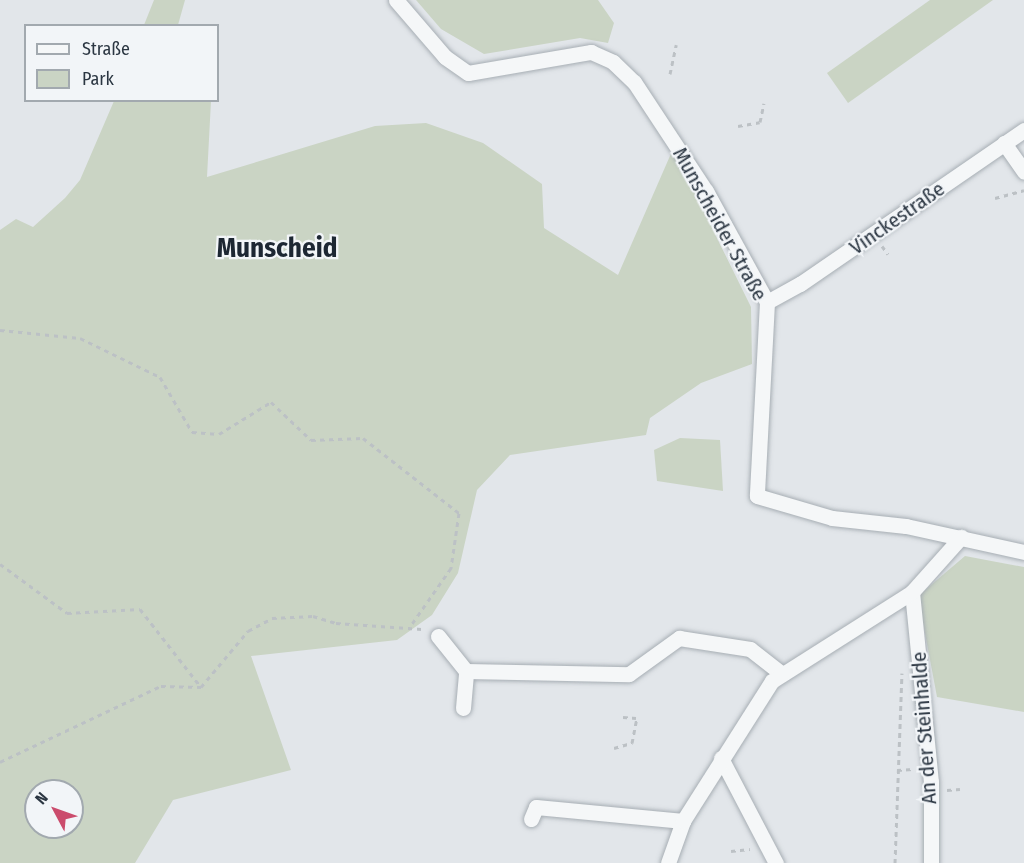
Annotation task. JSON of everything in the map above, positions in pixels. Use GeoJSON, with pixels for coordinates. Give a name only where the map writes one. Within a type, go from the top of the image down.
{"type":"FeatureCollection","features":[{"type":"Feature","properties":{"kind":"street","name":"Munscheider Straße"},"geometry":{"type":"LineString","coordinates":[[396,0],[445,57],[473,74],[576,51],[613,62],[663,122],[767,302],[757,496],[832,518],[961,537],[1024,552]]}},
{"type":"Feature","properties":{"kind":"street","name":"Vinckestraße"},"geometry":{"type":"LineString","coordinates":[[767,302],[801,284],[1024,130]]}},
{"type":"Feature","properties":{"kind":"street"},"geometry":{"type":"LineString","coordinates":[[1004,143],[1024,172]]}},
{"type":"Feature","properties":{"kind":"street"},"geometry":{"type":"LineString","coordinates":[[668,863],[683,821],[721,758],[781,673],[912,592],[961,537]]}},
{"type":"Feature","properties":{"kind":"street","name":"An der Steinhalde"},"geometry":{"type":"LineString","coordinates":[[912,592],[931,782],[931,863]]}},
{"type":"Feature","properties":{"kind":"street"},"geometry":{"type":"LineString","coordinates":[[438,636],[466,671],[463,708]]}},
{"type":"Feature","properties":{"kind":"street"},"geometry":{"type":"LineString","coordinates":[[466,671],[629,674],[667,643],[692,638],[750,650],[781,673]]}},
{"type":"Feature","properties":{"kind":"street"},"geometry":{"type":"LineString","coordinates":[[721,758],[777,863]]}},
{"type":"Feature","properties":{"kind":"street"},"geometry":{"type":"LineString","coordinates":[[531,819],[536,807],[683,821]]}},
{"type":"Feature","properties":{"kind":"path"},"geometry":{"type":"LineString","coordinates":[[670,74],[676,45]]}},
{"type":"Feature","properties":{"kind":"path"},"geometry":{"type":"LineString","coordinates":[[738,126],[760,122],[764,103]]}},
{"type":"Feature","properties":{"kind":"path"},"geometry":{"type":"LineString","coordinates":[[995,198],[1024,190]]}},
{"type":"Feature","properties":{"kind":"path"},"geometry":{"type":"LineString","coordinates":[[0,330],[80,338],[160,377],[192,432],[219,434],[271,402],[311,440],[363,438],[459,513],[451,568],[409,628]]}},
{"type":"Feature","properties":{"kind":"path"},"geometry":{"type":"LineString","coordinates":[[0,564],[68,613],[140,609],[201,687]]}},
{"type":"Feature","properties":{"kind":"path"},"geometry":{"type":"LineString","coordinates":[[201,687],[248,631],[272,618],[313,616],[336,623],[409,628],[438,636]]}},
{"type":"Feature","properties":{"kind":"path"},"geometry":{"type":"LineString","coordinates":[[895,863],[902,669]]}},
{"type":"Feature","properties":{"kind":"path"},"geometry":{"type":"LineString","coordinates":[[0,762],[161,686],[201,687]]}},
{"type":"Feature","properties":{"kind":"path"},"geometry":{"type":"LineString","coordinates":[[614,748],[632,743],[638,718],[624,716]]}},
{"type":"Feature","properties":{"kind":"path"},"geometry":{"type":"LineString","coordinates":[[897,770],[921,769]]}},
{"type":"Feature","properties":{"kind":"green space"},"geometry":{"type":"Polygon","coordinates":[[[154,0],[185,0],[178,24],[144,24],[154,0]]]}},
{"type":"Feature","properties":{"kind":"green space"},"geometry":{"type":"Polygon","coordinates":[[[416,0],[598,0],[614,23],[608,43],[580,38],[484,54],[441,29],[416,0]]]}},
{"type":"Feature","properties":{"kind":"green space"},"geometry":{"type":"Polygon","coordinates":[[[930,0],[993,0],[848,103],[827,73],[930,0]]]}},
{"type":"Feature","properties":{"kind":"green space"},"geometry":{"type":"Polygon","coordinates":[[[114,102],[211,102],[207,177],[375,126],[426,123],[483,143],[542,184],[544,228],[618,275],[673,149],[751,307],[752,364],[701,383],[650,418],[646,435],[510,455],[477,490],[458,573],[432,615],[397,640],[251,656],[291,770],[173,800],[135,863],[0,863],[0,230],[16,219],[33,227],[65,198],[80,180],[114,102]]]}},
{"type":"Feature","properties":{"kind":"green space"},"geometry":{"type":"Polygon","coordinates":[[[680,438],[720,440],[723,491],[657,481],[654,450],[680,438]]]}},
{"type":"Feature","properties":{"kind":"green space"},"geometry":{"type":"Polygon","coordinates":[[[965,556],[1024,567],[1024,712],[937,697],[918,596],[965,556]]]}},
{"type":"Feature","properties":{"kind":"district","name":"Munscheid"},"geometry":{"type":"Point","coordinates":[277,249]}}]}
